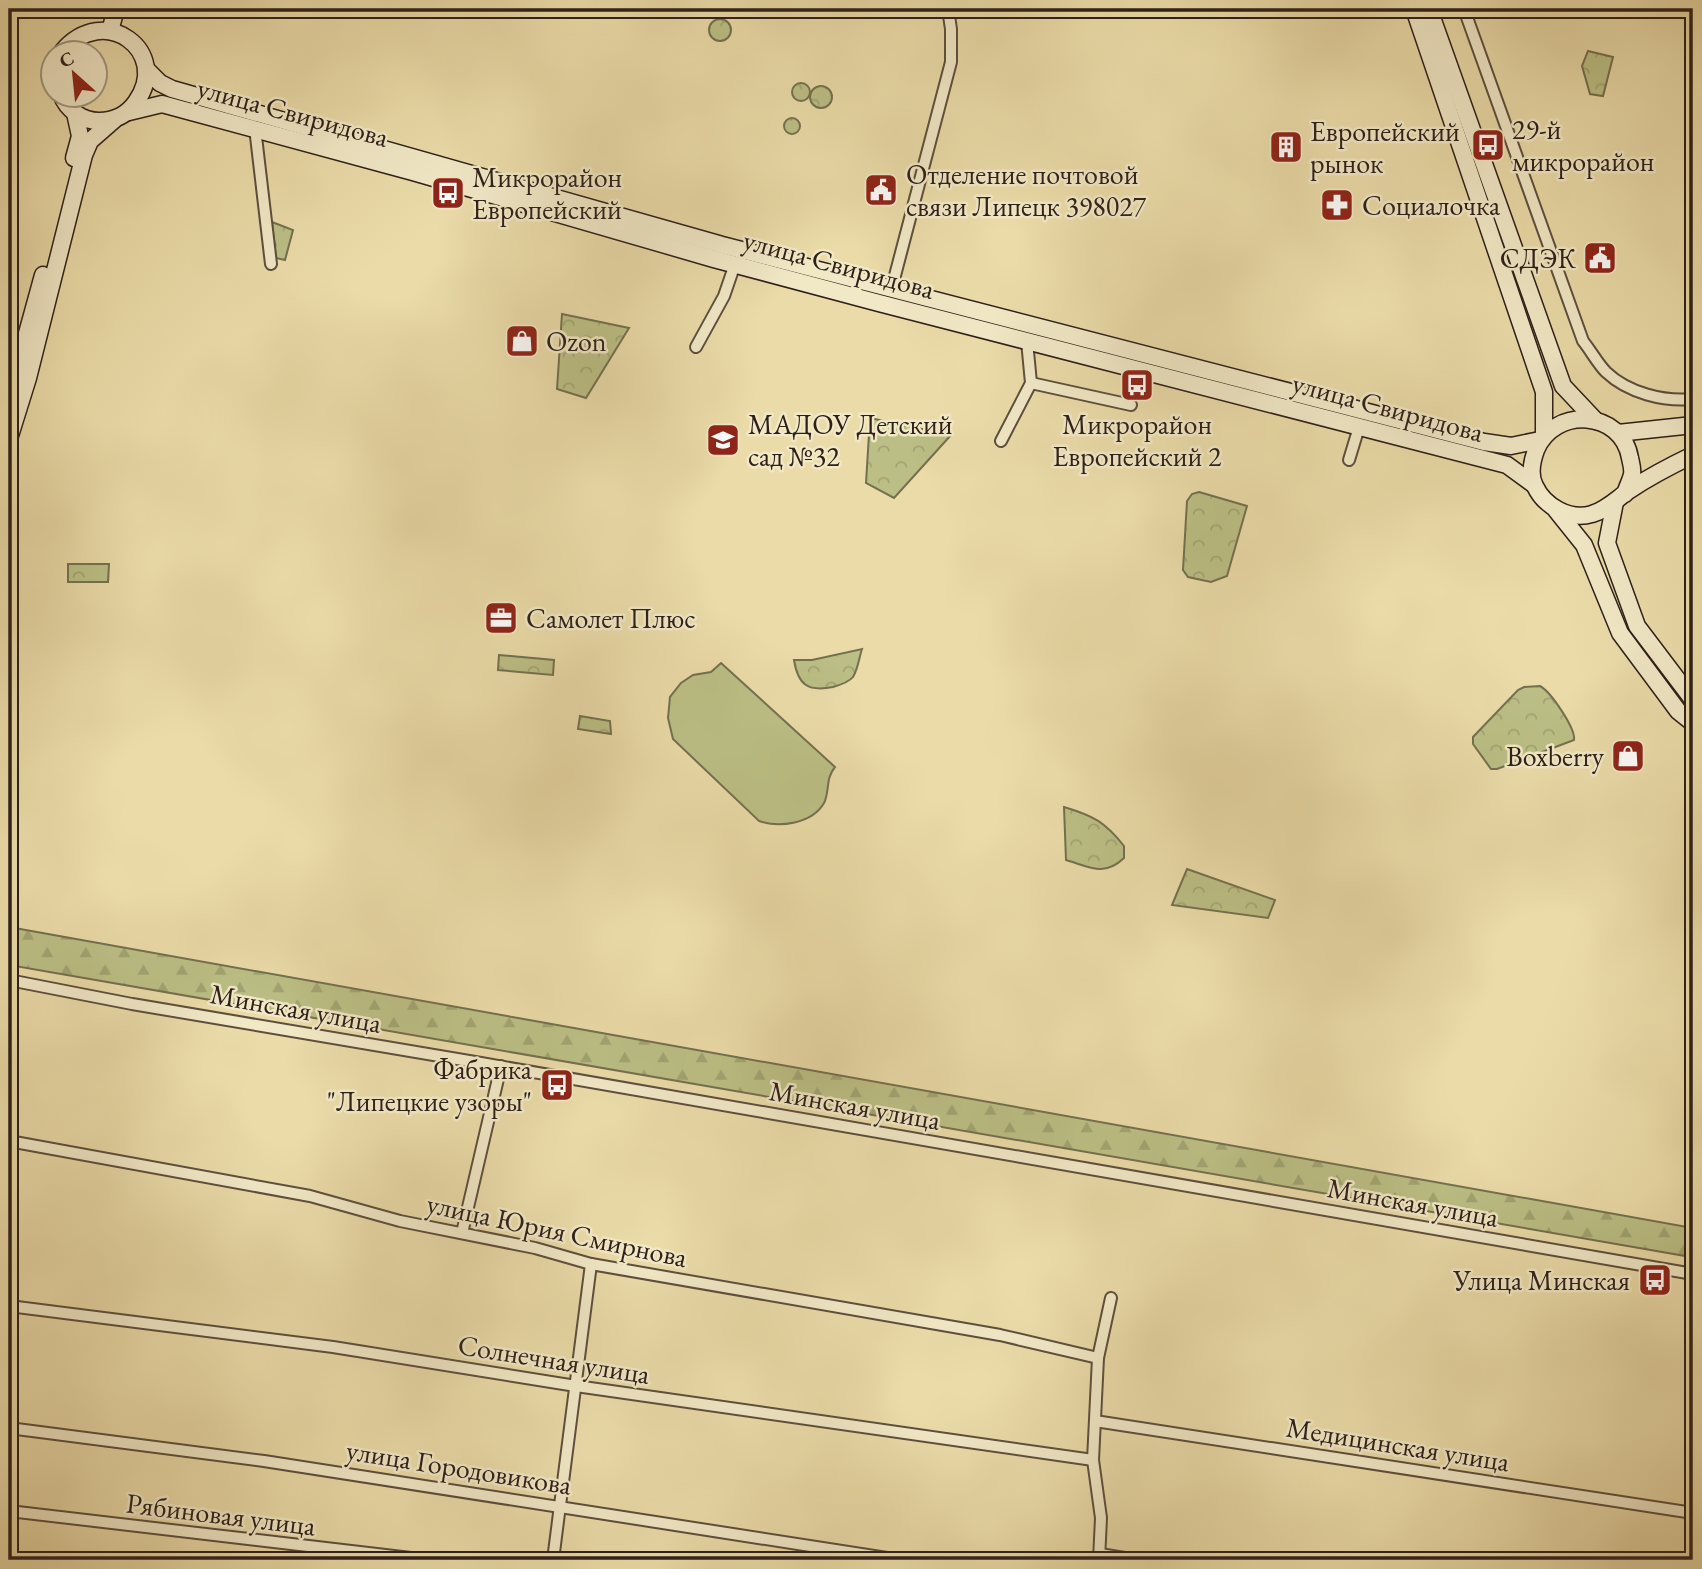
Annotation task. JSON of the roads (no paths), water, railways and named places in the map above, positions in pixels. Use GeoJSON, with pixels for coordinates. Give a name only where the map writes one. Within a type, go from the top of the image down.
{"type":"FeatureCollection","features":[{"type":"Feature","properties":{"kind":"street"},"geometry":{"type":"LineString","coordinates":[[110,31],[116,9]]}},
{"type":"Feature","properties":{"kind":"street"},"geometry":{"type":"LineString","coordinates":[[892,288],[951,62],[948,9]]}},
{"type":"Feature","properties":{"kind":"street"},"geometry":{"type":"LineString","coordinates":[[1414,9],[1544,392],[1542,437],[1531,461],[1533,484],[1543,499],[1555,508],[1574,516],[1592,514],[1658,471],[1693,455]]}},
{"type":"Feature","properties":{"kind":"street"},"geometry":{"type":"LineString","coordinates":[[1429,9],[1563,386],[1596,421],[1618,433],[1629,451],[1633,472],[1620,498],[1606,543],[1637,626],[1693,700]]}},
{"type":"Feature","properties":{"kind":"street"},"geometry":{"type":"LineString","coordinates":[[1464,9],[1583,341],[1606,372],[1631,390],[1665,398],[1693,399]]}},
{"type":"Feature","properties":{"kind":"street"},"geometry":{"type":"LineString","coordinates":[[9,439],[29,378],[84,155],[90,141],[129,111],[141,95],[147,71],[144,58],[133,43],[122,35],[95,30],[77,38]]}},
{"type":"Feature","properties":{"kind":"street","name":"улица Свиридова"},"geometry":{"type":"LineString","coordinates":[[147,71],[160,83],[172,89],[722,245],[1484,442],[1511,446],[1542,437]]}},
{"type":"Feature","properties":{"kind":"street","name":"улица Свиридова"},"geometry":{"type":"LineString","coordinates":[[129,111],[162,104],[255,128],[735,264],[1507,465],[1533,484]]}},
{"type":"Feature","properties":{"kind":"street"},"geometry":{"type":"LineString","coordinates":[[70,108],[87,120],[114,120]]}},
{"type":"Feature","properties":{"kind":"street"},"geometry":{"type":"LineString","coordinates":[[9,399],[80,136],[75,113]]}},
{"type":"Feature","properties":{"kind":"street"},"geometry":{"type":"LineString","coordinates":[[255,128],[271,264]]}},
{"type":"Feature","properties":{"kind":"street"},"geometry":{"type":"LineString","coordinates":[[696,347],[724,296],[735,264]]}},
{"type":"Feature","properties":{"kind":"street"},"geometry":{"type":"LineString","coordinates":[[1001,441],[1031,383],[1027,341]]}},
{"type":"Feature","properties":{"kind":"street"},"geometry":{"type":"LineString","coordinates":[[1031,383],[1132,405]]}},
{"type":"Feature","properties":{"kind":"street"},"geometry":{"type":"LineString","coordinates":[[1542,437],[1563,422],[1576,418],[1596,421]]}},
{"type":"Feature","properties":{"kind":"street"},"geometry":{"type":"LineString","coordinates":[[1618,433],[1693,425]]}},
{"type":"Feature","properties":{"kind":"street"},"geometry":{"type":"LineString","coordinates":[[1349,460],[1359,427]]}},
{"type":"Feature","properties":{"kind":"street"},"geometry":{"type":"LineString","coordinates":[[1555,508],[1584,545],[1620,633],[1678,711],[1693,723]]}},
{"type":"Feature","properties":{"kind":"street","name":"Минская улица"},"geometry":{"type":"LineString","coordinates":[[9,980],[132,1004],[1693,1274]]}},
{"type":"Feature","properties":{"kind":"street"},"geometry":{"type":"LineString","coordinates":[[462,1233],[502,1066]]}},
{"type":"Feature","properties":{"kind":"street","name":"улица Юрия Смирнова"},"geometry":{"type":"LineString","coordinates":[[9,1141],[310,1196],[400,1220],[535,1248],[591,1264],[1000,1335],[1098,1358]]}},
{"type":"Feature","properties":{"kind":"street"},"geometry":{"type":"LineString","coordinates":[[553,1560],[591,1264]]}},
{"type":"Feature","properties":{"kind":"street"},"geometry":{"type":"LineString","coordinates":[[1111,1298],[1098,1358],[1093,1460],[1101,1518],[1100,1557],[1137,1560]]}},
{"type":"Feature","properties":{"kind":"street","name":"Солнечная улица"},"geometry":{"type":"LineString","coordinates":[[9,1306],[332,1347],[576,1386],[1093,1460]]}},
{"type":"Feature","properties":{"kind":"street","name":"Медицинская улица"},"geometry":{"type":"LineString","coordinates":[[1095,1421],[1693,1513]]}},
{"type":"Feature","properties":{"kind":"street","name":"улица Городовикова"},"geometry":{"type":"LineString","coordinates":[[9,1428],[264,1461],[900,1560]]}},
{"type":"Feature","properties":{"kind":"street","name":"Рябиновая улица"},"geometry":{"type":"LineString","coordinates":[[9,1511],[428,1560]]}},
{"type":"Feature","properties":{"kind":"place","name":"29-й микрорайон"},"geometry":{"type":"Point","coordinates":[1488,145]}},
{"type":"Feature","properties":{"kind":"place","name":"Европейский рынок"},"geometry":{"type":"Point","coordinates":[1286,147]}},
{"type":"Feature","properties":{"kind":"place","name":"Отделение почтовой связи Липецк 398027"},"geometry":{"type":"Point","coordinates":[881,190]}},
{"type":"Feature","properties":{"kind":"place","name":"Микрорайон Европейский"},"geometry":{"type":"Point","coordinates":[448,193]}},
{"type":"Feature","properties":{"kind":"place","name":"Социалочка"},"geometry":{"type":"Point","coordinates":[1337,205]}},
{"type":"Feature","properties":{"kind":"place","name":"СДЭК"},"geometry":{"type":"Point","coordinates":[1600,258]}},
{"type":"Feature","properties":{"kind":"place","name":"Ozon"},"geometry":{"type":"Point","coordinates":[522,341]}},
{"type":"Feature","properties":{"kind":"place","name":"Микрорайон Европейский 2"},"geometry":{"type":"Point","coordinates":[1137,385]}},
{"type":"Feature","properties":{"kind":"place","name":"МАДОУ Детский сад №32"},"geometry":{"type":"Point","coordinates":[723,440]}},
{"type":"Feature","properties":{"kind":"place","name":"Самолет Плюс"},"geometry":{"type":"Point","coordinates":[501,618]}},
{"type":"Feature","properties":{"kind":"place","name":"Boxberry"},"geometry":{"type":"Point","coordinates":[1628,756]}},
{"type":"Feature","properties":{"kind":"place","name":"Фабрика \"Липецкие узоры\""},"geometry":{"type":"Point","coordinates":[557,1085]}},
{"type":"Feature","properties":{"kind":"place","name":"Улица Минская"},"geometry":{"type":"Point","coordinates":[1655,1280]}}]}
